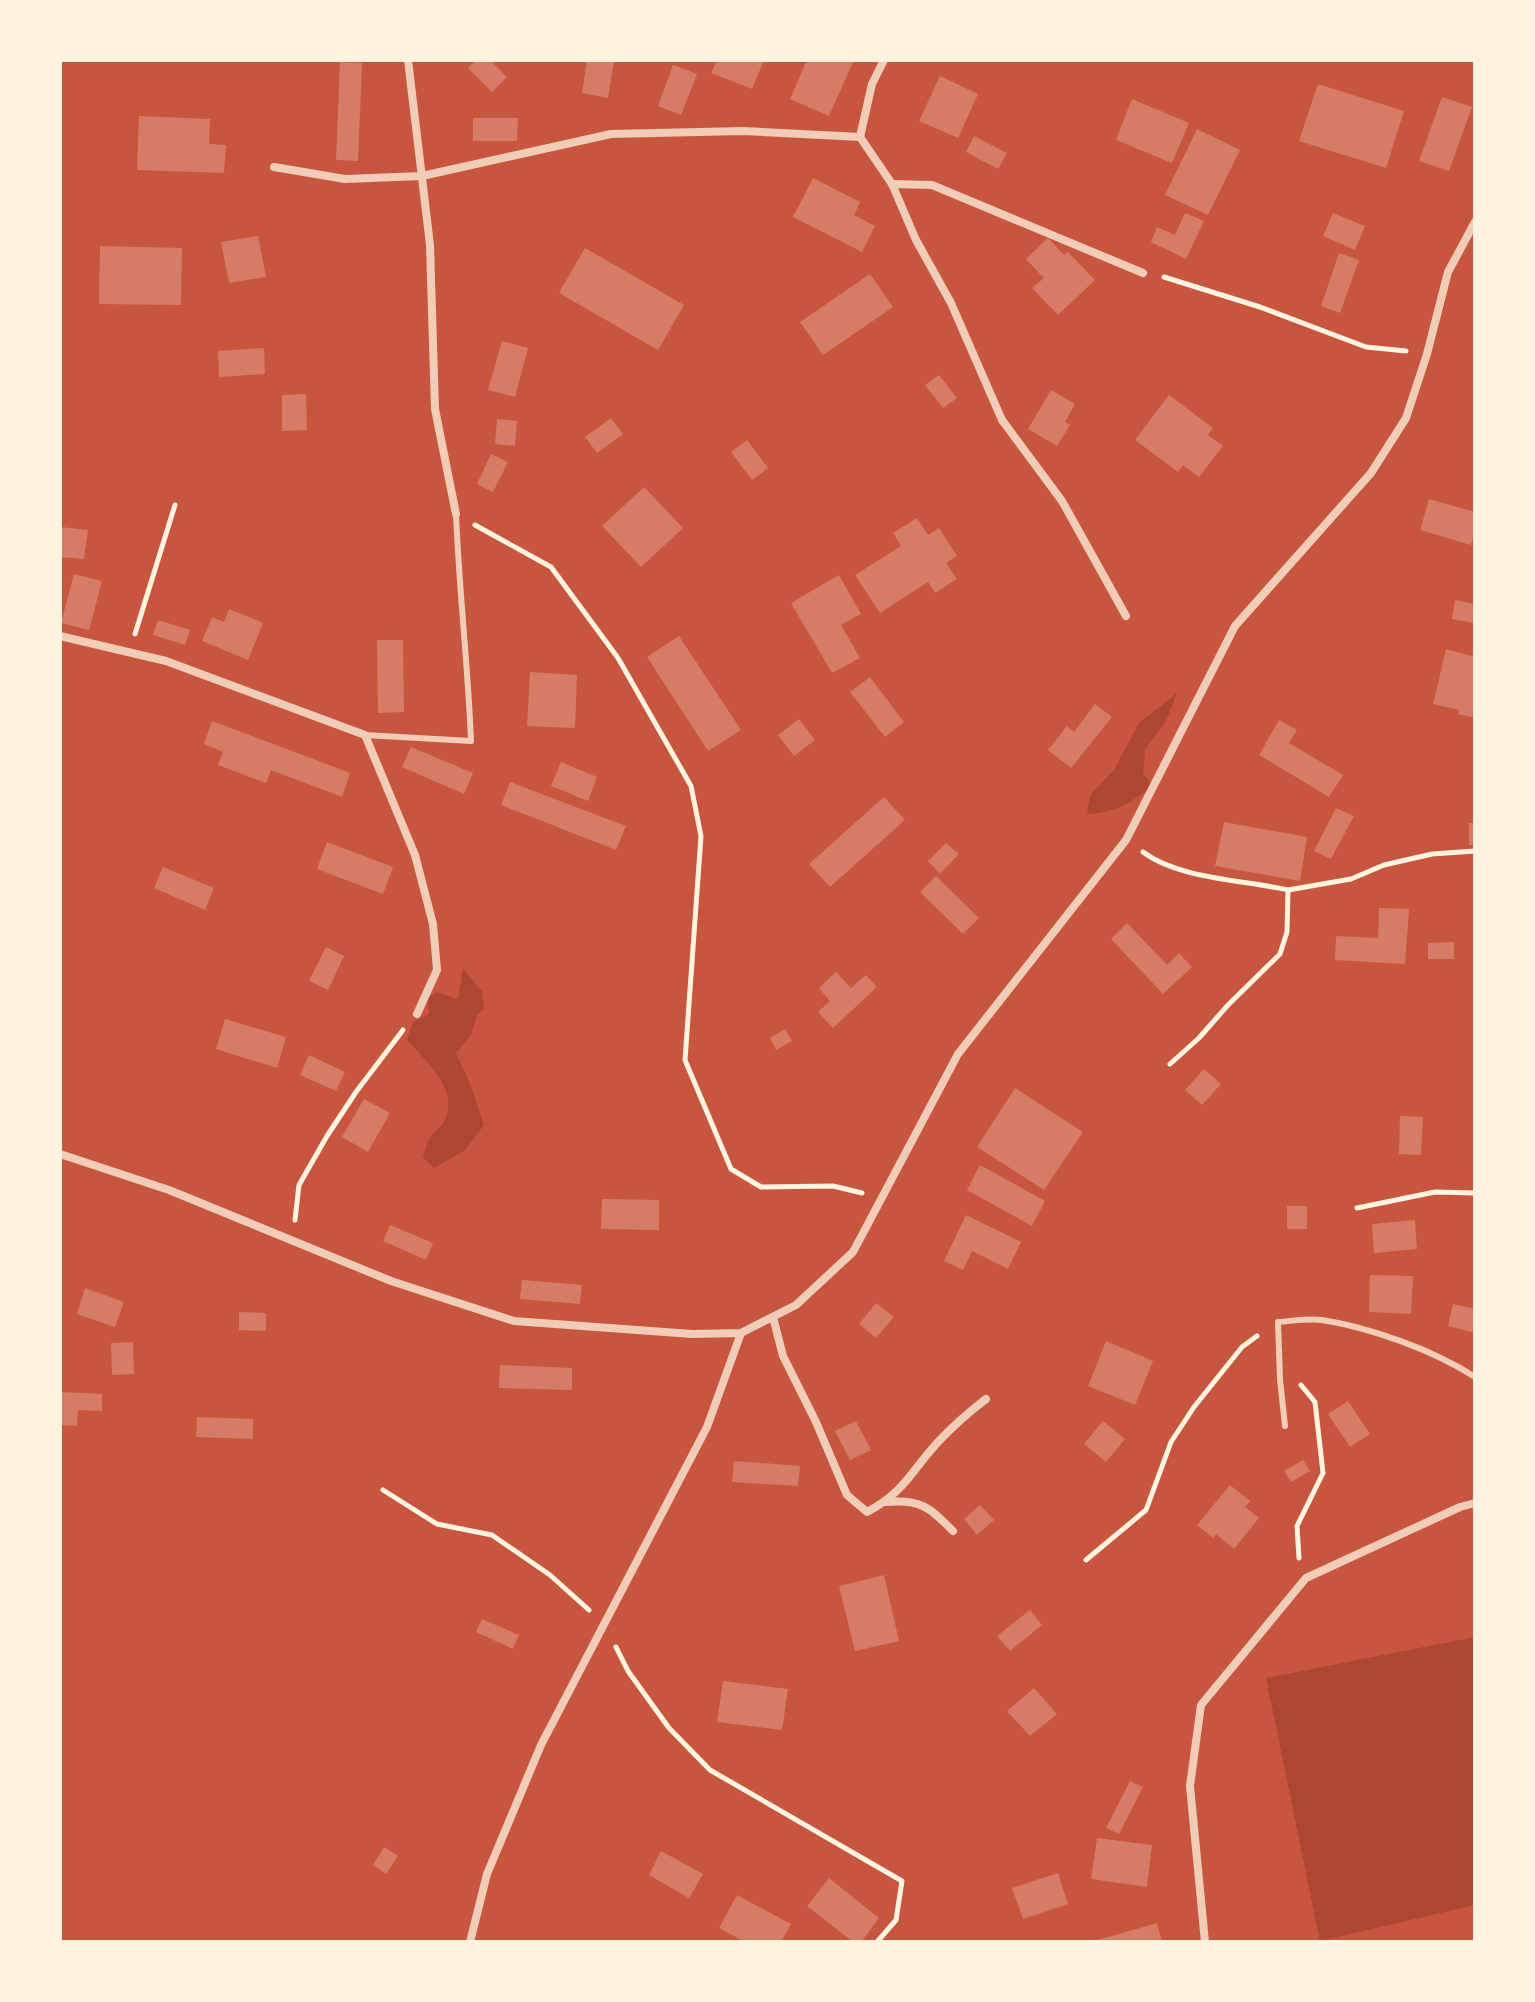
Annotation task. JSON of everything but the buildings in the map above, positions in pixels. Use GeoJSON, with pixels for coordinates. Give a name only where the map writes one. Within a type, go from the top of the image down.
{"type":"FeatureCollection","features":[{"type":"Feature","properties":{"kind":"street"},"geometry":{"type":"LineString","coordinates":[[408,60],[430,245],[435,409],[456,514]]}},
{"type":"Feature","properties":{"kind":"street"},"geometry":{"type":"LineString","coordinates":[[884,60],[872,84],[860,137],[892,184],[916,240],[951,303],[1002,420],[1062,501],[1126,616]]}},
{"type":"Feature","properties":{"kind":"street"},"geometry":{"type":"LineString","coordinates":[[274,167],[345,179],[422,176],[611,134],[743,131],[860,137]]}},
{"type":"Feature","properties":{"kind":"street"},"geometry":{"type":"LineString","coordinates":[[892,184],[932,185],[1143,273]]}},
{"type":"Feature","properties":{"kind":"street"},"geometry":{"type":"LineString","coordinates":[[60,1154],[169,1190],[391,1281],[514,1321],[692,1334],[741,1333],[796,1305],[853,1252],[958,1054],[1126,840],[1235,626],[1371,473],[1406,418],[1427,354],[1448,272],[1475,222]]}},
{"type":"Feature","properties":{"kind":"street"},"geometry":{"type":"LineString","coordinates":[[60,636],[166,661],[365,735],[415,855],[433,924],[437,970],[417,1014]]}},
{"type":"Feature","properties":{"kind":"street"},"geometry":{"type":"LineString","coordinates":[[773,1317],[783,1356],[847,1495],[867,1512],[885,1502],[917,1470],[936,1444],[986,1399]]}},
{"type":"Feature","properties":{"kind":"street"},"geometry":{"type":"LineString","coordinates":[[470,1942],[487,1874],[541,1745],[707,1427],[741,1333]]}},
{"type":"Feature","properties":{"kind":"street"},"geometry":{"type":"LineString","coordinates":[[885,1502],[910,1500],[931,1508],[953,1531]]}},
{"type":"Feature","properties":{"kind":"street"},"geometry":{"type":"LineString","coordinates":[[1205,1942],[1190,1786],[1201,1705],[1306,1578],[1460,1507],[1475,1503]]}},
{"type":"Feature","properties":{"kind":"lane"},"geometry":{"type":"LineString","coordinates":[[365,735],[471,741],[456,514]]}},
{"type":"Feature","properties":{"kind":"lane"},"geometry":{"type":"LineString","coordinates":[[1285,1426],[1278,1322],[1320,1320],[1398,1340],[1450,1361],[1475,1377]]}},
{"type":"Feature","properties":{"kind":"path"},"geometry":{"type":"LineString","coordinates":[[1143,273],[1172,278],[1260,307],[1366,347],[1427,354]]}},
{"type":"Feature","properties":{"kind":"path"},"geometry":{"type":"LineString","coordinates":[[130,653],[175,505]]}},
{"type":"Feature","properties":{"kind":"path"},"geometry":{"type":"LineString","coordinates":[[456,514],[551,567],[618,658],[691,786],[701,836],[685,1060],[731,1169],[761,1187],[833,1186],[883,1197]]}},
{"type":"Feature","properties":{"kind":"path"},"geometry":{"type":"LineString","coordinates":[[1126,840],[1155,861],[1288,890],[1351,879],[1384,865],[1432,854],[1475,851]]}},
{"type":"Feature","properties":{"kind":"path"},"geometry":{"type":"LineString","coordinates":[[1170,1064],[1280,954],[1287,932],[1288,890]]}},
{"type":"Feature","properties":{"kind":"path"},"geometry":{"type":"LineString","coordinates":[[293,1241],[299,1185],[356,1092],[417,1014]]}},
{"type":"Feature","properties":{"kind":"path"},"geometry":{"type":"LineString","coordinates":[[1357,1208],[1435,1192],[1475,1193]]}},
{"type":"Feature","properties":{"kind":"path"},"geometry":{"type":"LineString","coordinates":[[1086,1560],[1146,1510],[1171,1442],[1194,1407],[1242,1347],[1278,1322]]}},
{"type":"Feature","properties":{"kind":"path"},"geometry":{"type":"LineString","coordinates":[[1280,1379],[1303,1386],[1315,1402],[1320,1435],[1323,1473],[1297,1526],[1298,1555],[1306,1578]]}},
{"type":"Feature","properties":{"kind":"path"},"geometry":{"type":"LineString","coordinates":[[383,1490],[437,1524],[492,1535],[550,1575],[605,1625],[628,1671],[669,1728],[710,1770],[902,1881],[896,1920],[877,1942]]}},
{"type":"Feature","properties":{"kind":"shaded area"},"geometry":{"type":"Polygon","coordinates":[[[1177,693],[1166,721],[1145,749],[1143,773],[1152,785],[1122,806],[1087,814],[1090,795],[1114,770],[1139,723],[1177,693]]]}},
{"type":"Feature","properties":{"kind":"shaded area"},"geometry":{"type":"Polygon","coordinates":[[[463,968],[482,992],[484,1009],[477,1015],[471,1035],[456,1053],[484,1125],[465,1150],[434,1168],[423,1157],[430,1137],[442,1125],[448,1101],[440,1079],[407,1040],[413,1022],[429,1014],[427,998],[436,992],[458,999],[463,968]]]}},
{"type":"Feature","properties":{"kind":"shaded area"},"geometry":{"type":"Polygon","coordinates":[[[1475,1637],[1475,1905],[1320,1941],[1266,1678],[1475,1637]]]}}]}
